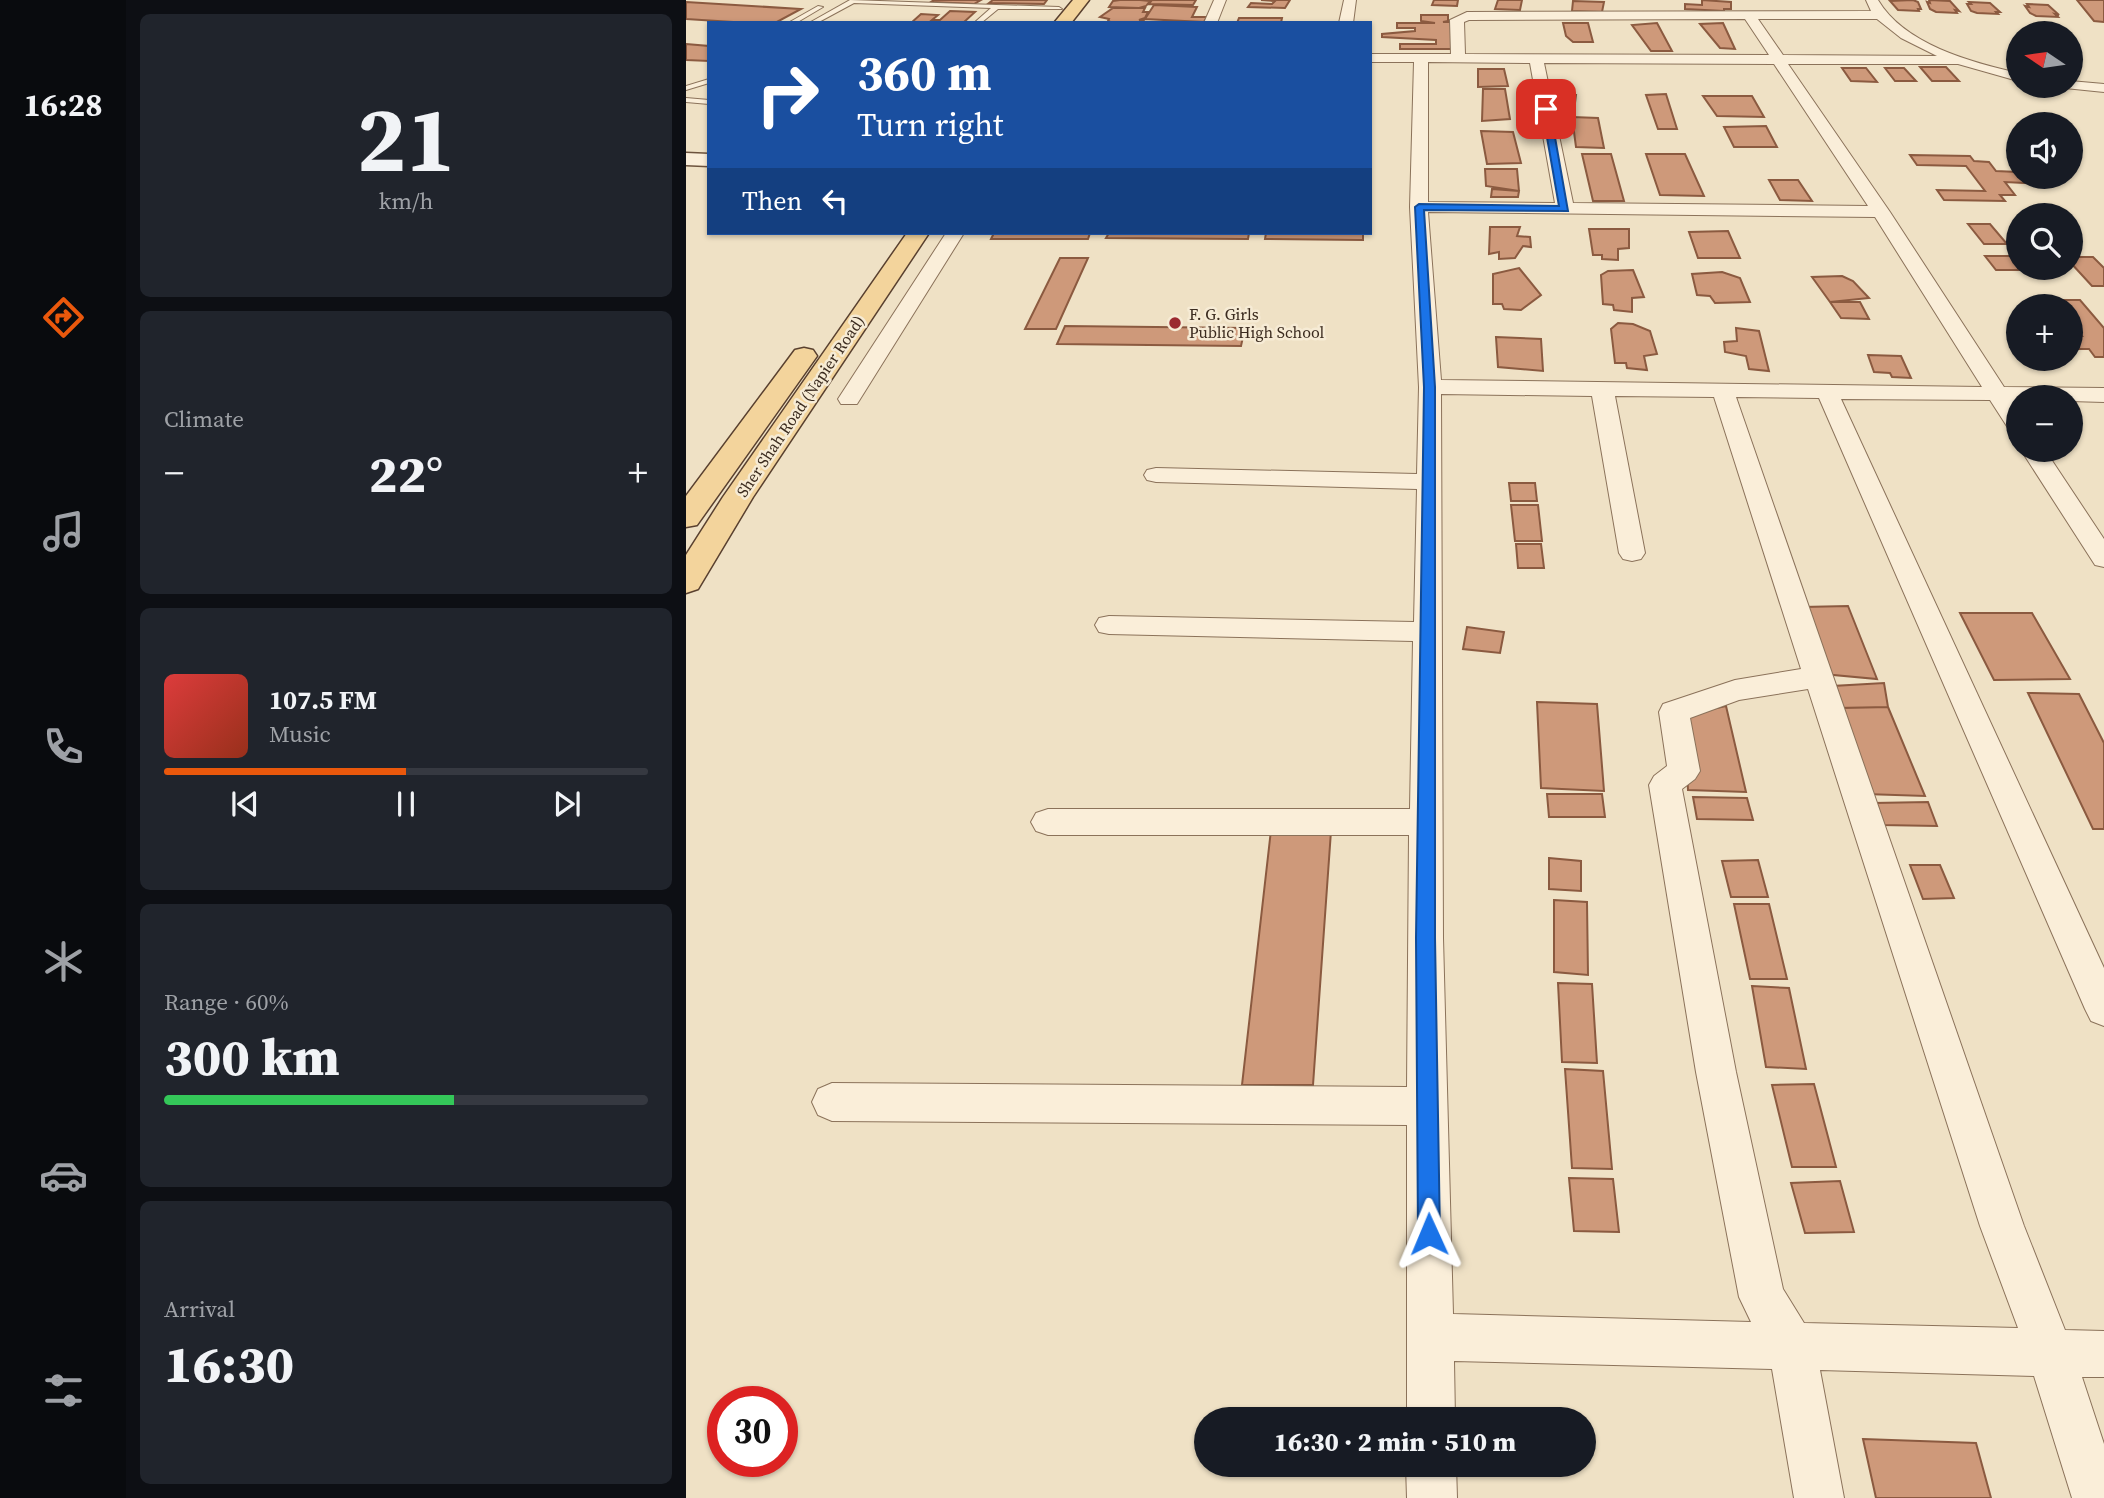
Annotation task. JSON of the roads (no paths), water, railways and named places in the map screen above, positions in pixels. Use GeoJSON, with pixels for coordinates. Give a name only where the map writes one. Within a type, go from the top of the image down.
{"type":"FeatureCollection","features":[{"type":"Feature","properties":{"kind":"main road"},"geometry":{"type":"LineString","coordinates":[[1062,11],[1081,0]]}},
{"type":"Feature","properties":{"kind":"main road","name":"Sher Shah Road (Napier Road)"},"geometry":{"type":"LineString","coordinates":[[686,518],[891,235]]}},
{"type":"Feature","properties":{"kind":"main road","name":"Sher Shah Road (Napier Road)"},"geometry":{"type":"LineString","coordinates":[[686,582],[738,497],[917,235]]}},
{"type":"Feature","properties":{"kind":"street"},"geometry":{"type":"LineString","coordinates":[[1211,21],[1220,0]]}},
{"type":"Feature","properties":{"kind":"street"},"geometry":{"type":"LineString","coordinates":[[1346,21],[1350,0]]}},
{"type":"Feature","properties":{"kind":"street"},"geometry":{"type":"LineString","coordinates":[[1872,0],[1880,15],[1903,33],[1958,60],[2006,74]]}},
{"type":"Feature","properties":{"kind":"street"},"geometry":{"type":"LineString","coordinates":[[1458,58],[1457,20],[1467,16],[1880,15]]}},
{"type":"Feature","properties":{"kind":"street"},"geometry":{"type":"LineString","coordinates":[[1750,17],[1881,212],[2006,407]]}},
{"type":"Feature","properties":{"kind":"street"},"geometry":{"type":"LineString","coordinates":[[1372,58],[1958,60]]}},
{"type":"Feature","properties":{"kind":"street"},"geometry":{"type":"LineString","coordinates":[[1421,59],[1419,207],[1430,387],[1426,822],[1431,1407]]}},
{"type":"Feature","properties":{"kind":"street"},"geometry":{"type":"LineString","coordinates":[[1536,59],[1564,209]]}},
{"type":"Feature","properties":{"kind":"street"},"geometry":{"type":"LineString","coordinates":[[2083,86],[2104,88]]}},
{"type":"Feature","properties":{"kind":"street"},"geometry":{"type":"LineString","coordinates":[[686,159],[707,160]]}},
{"type":"Feature","properties":{"kind":"street"},"geometry":{"type":"LineString","coordinates":[[1419,207],[1881,212]]}},
{"type":"Feature","properties":{"kind":"street"},"geometry":{"type":"LineString","coordinates":[[849,399],[954,235]]}},
{"type":"Feature","properties":{"kind":"street"},"geometry":{"type":"LineString","coordinates":[[854,327],[895,328]]}},
{"type":"Feature","properties":{"kind":"street"},"geometry":{"type":"LineString","coordinates":[[1430,387],[2104,395]]}},
{"type":"Feature","properties":{"kind":"street"},"geometry":{"type":"LineString","coordinates":[[1602,389],[1632,553]]}},
{"type":"Feature","properties":{"kind":"street"},"geometry":{"type":"LineString","coordinates":[[1723,391],[2002,1226],[2050,1352],[2097,1498]]}},
{"type":"Feature","properties":{"kind":"street"},"geometry":{"type":"LineString","coordinates":[[1827,392],[2104,1009]]}},
{"type":"Feature","properties":{"kind":"street"},"geometry":{"type":"LineString","coordinates":[[2041,462],[2104,559]]}},
{"type":"Feature","properties":{"kind":"street"},"geometry":{"type":"LineString","coordinates":[[1156,475],[1429,482]]}},
{"type":"Feature","properties":{"kind":"street"},"geometry":{"type":"LineString","coordinates":[[1109,625],[1428,632]]}},
{"type":"Feature","properties":{"kind":"street"},"geometry":{"type":"LineString","coordinates":[[1817,677],[1735,690],[1674,712],[1684,771],[1665,785],[1716,1072],[1762,1297],[1792,1346],[1819,1498]]}},
{"type":"Feature","properties":{"kind":"street"},"geometry":{"type":"LineString","coordinates":[[1048,822],[1426,822]]}},
{"type":"Feature","properties":{"kind":"street"},"geometry":{"type":"LineString","coordinates":[[832,1102],[1427,1106]]}},
{"type":"Feature","properties":{"kind":"street"},"geometry":{"type":"LineString","coordinates":[[1430,1336],[2104,1354]]}},
{"type":"Feature","properties":{"kind":"street"},"geometry":{"type":"LineString","coordinates":[[1431,1477],[1432,1498]]}},
{"type":"Feature","properties":{"kind":"lane"},"geometry":{"type":"LineString","coordinates":[[795,21],[832,0],[1062,11]]}},
{"type":"Feature","properties":{"kind":"lane"},"geometry":{"type":"LineString","coordinates":[[816,21],[853,1]]}},
{"type":"Feature","properties":{"kind":"lane"},"geometry":{"type":"LineString","coordinates":[[979,21],[995,8]]}},
{"type":"Feature","properties":{"kind":"lane"},"geometry":{"type":"LineString","coordinates":[[686,88],[707,80]]}},
{"type":"Feature","properties":{"kind":"lane"},"geometry":{"type":"LineString","coordinates":[[686,100],[707,102]]}},
{"type":"Feature","properties":{"kind":"place","name":"F. G. Girls Public High School"},"geometry":{"type":"Point","coordinates":[1175,323]}}]}
